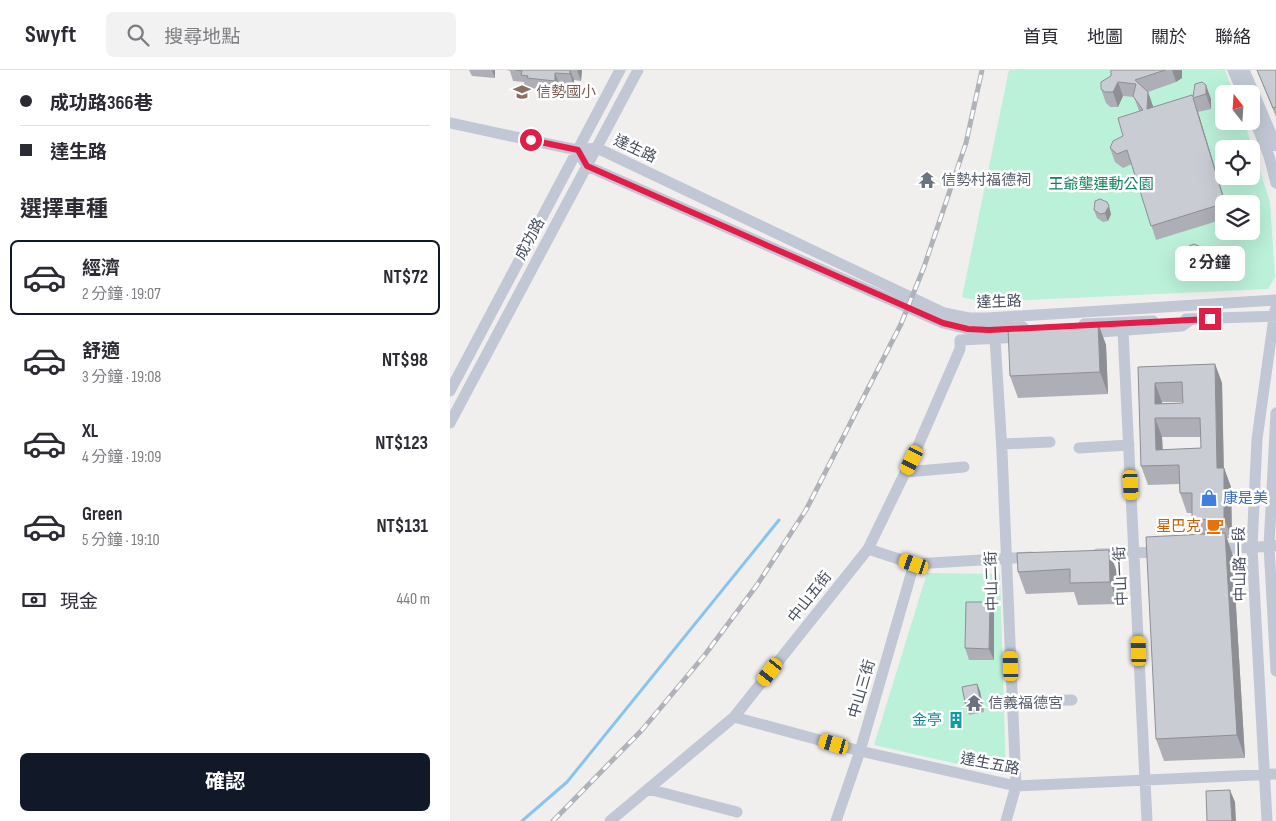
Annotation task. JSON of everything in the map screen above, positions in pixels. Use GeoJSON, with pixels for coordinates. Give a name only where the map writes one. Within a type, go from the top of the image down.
{"type":"FeatureCollection","features":[{"type":"Feature","properties":{"kind":"street","name":"成功路"},"geometry":{"type":"LineString","coordinates":[[450,391],[620,70]]}},
{"type":"Feature","properties":{"kind":"street","name":"成功路"},"geometry":{"type":"LineString","coordinates":[[450,423],[638,70]]}},
{"type":"Feature","properties":{"kind":"street"},"geometry":{"type":"LineString","coordinates":[[1233,70],[1239,85]]}},
{"type":"Feature","properties":{"kind":"street"},"geometry":{"type":"LineString","coordinates":[[1244,70],[1276,146]]}},
{"type":"Feature","properties":{"kind":"street"},"geometry":{"type":"LineString","coordinates":[[1260,122],[1269,131],[1276,183]]}},
{"type":"Feature","properties":{"kind":"street","name":"達生路"},"geometry":{"type":"LineString","coordinates":[[450,124],[578,150],[597,148],[944,313],[969,318],[987,318],[1276,300]]}},
{"type":"Feature","properties":{"kind":"street"},"geometry":{"type":"LineString","coordinates":[[578,150],[587,166]]}},
{"type":"Feature","properties":{"kind":"street","name":"達生路"},"geometry":{"type":"LineString","coordinates":[[587,166],[943,323],[968,329],[989,330],[1050,326]]}},
{"type":"Feature","properties":{"kind":"street"},"geometry":{"type":"LineString","coordinates":[[1192,319],[1182,326],[1123,331],[1071,329],[1192,319],[1275,314]]}},
{"type":"Feature","properties":{"kind":"street","name":"中山路一段"},"geometry":{"type":"LineString","coordinates":[[1266,821],[1252,548],[1258,438],[1275,314]]}},
{"type":"Feature","properties":{"kind":"street"},"geometry":{"type":"LineString","coordinates":[[485,326],[497,332]]}},
{"type":"Feature","properties":{"kind":"street","name":"中山一街"},"geometry":{"type":"LineString","coordinates":[[1123,331],[1147,821]]}},
{"type":"Feature","properties":{"kind":"street"},"geometry":{"type":"LineString","coordinates":[[995,338],[1034,336]]}},
{"type":"Feature","properties":{"kind":"street","name":"中山五街"},"geometry":{"type":"LineString","coordinates":[[610,821],[734,717],[868,549],[906,472],[960,349],[960,340],[995,338]]}},
{"type":"Feature","properties":{"kind":"street","name":"中山二街"},"geometry":{"type":"LineString","coordinates":[[995,338],[1002,444],[1016,786],[1006,821]]}},
{"type":"Feature","properties":{"kind":"street","name":"中山路一段"},"geometry":{"type":"LineString","coordinates":[[1276,413],[1272,546],[1276,671]]}},
{"type":"Feature","properties":{"kind":"street"},"geometry":{"type":"LineString","coordinates":[[1002,444],[1050,442]]}},
{"type":"Feature","properties":{"kind":"street"},"geometry":{"type":"LineString","coordinates":[[1079,448],[1129,445]]}},
{"type":"Feature","properties":{"kind":"street"},"geometry":{"type":"LineString","coordinates":[[906,472],[964,467]]}},
{"type":"Feature","properties":{"kind":"street"},"geometry":{"type":"LineString","coordinates":[[1204,550],[1272,546]]}},
{"type":"Feature","properties":{"kind":"street"},"geometry":{"type":"LineString","coordinates":[[868,549],[914,564],[1046,556]]}},
{"type":"Feature","properties":{"kind":"street"},"geometry":{"type":"LineString","coordinates":[[1086,555],[1175,551]]}},
{"type":"Feature","properties":{"kind":"street","name":"中山三街"},"geometry":{"type":"LineString","coordinates":[[836,821],[860,751],[914,564]]}},
{"type":"Feature","properties":{"kind":"street"},"geometry":{"type":"LineString","coordinates":[[1012,701],[1072,700]]}},
{"type":"Feature","properties":{"kind":"street","name":"達生五路"},"geometry":{"type":"LineString","coordinates":[[734,717],[860,751],[1016,786],[1276,774]]}},
{"type":"Feature","properties":{"kind":"street"},"geometry":{"type":"LineString","coordinates":[[648,789],[737,812]]}},
{"type":"Feature","properties":{"kind":"green space","name":"王爺壟運動公園"},"geometry":{"type":"Polygon","coordinates":[[[1009,70],[1225,70],[1231,85],[1215,85],[1215,130],[1247,130],[1250,140],[1215,140],[1215,185],[1260,185],[1260,171],[1270,202],[1275,277],[1268,289],[983,302],[962,297],[1009,70]]]}},
{"type":"Feature","properties":{"kind":"green space"},"geometry":{"type":"Polygon","coordinates":[[[927,573],[1000,574],[1006,775],[874,745],[927,573]]]}},
{"type":"Feature","properties":{"kind":"building"},"geometry":{"type":"Polygon","coordinates":[[[516,70],[570,70],[570,74],[555,73],[555,81],[527,78],[528,76],[521,75],[522,71],[516,70]]]}},
{"type":"Feature","properties":{"kind":"building"},"geometry":{"type":"Polygon","coordinates":[[[1111,70],[1165,70],[1135,80],[1148,92],[1147,109],[1192,95],[1193,97],[1195,84],[1202,82],[1206,85],[1206,94],[1193,98],[1215,170],[1215,185],[1220,185],[1223,195],[1215,195],[1215,206],[1151,226],[1127,150],[1117,154],[1110,148],[1113,141],[1123,136],[1118,118],[1143,110],[1133,96],[1136,84],[1118,82],[1113,92],[1105,92],[1101,89],[1101,82],[1111,76],[1111,70]]]}},
{"type":"Feature","properties":{"kind":"building"},"geometry":{"type":"Polygon","coordinates":[[[1257,70],[1276,70],[1276,107],[1273,108],[1257,70]]]}},
{"type":"Feature","properties":{"kind":"building"},"geometry":{"type":"Polygon","coordinates":[[[1100,199],[1107,202],[1109,206],[1105,213],[1100,214],[1094,210],[1095,201],[1100,199]]]}},
{"type":"Feature","properties":{"kind":"building"},"geometry":{"type":"Polygon","coordinates":[[[1194,244],[1201,247],[1203,252],[1197,259],[1192,259],[1187,253],[1189,246],[1194,244]]]}},
{"type":"Feature","properties":{"kind":"building"},"geometry":{"type":"Polygon","coordinates":[[[1098,323],[1100,372],[1010,376],[1008,327],[1098,323]]]}},
{"type":"Feature","properties":{"kind":"building"},"geometry":{"type":"Polygon","coordinates":[[[1215,364],[1217,468],[1224,468],[1224,519],[1192,520],[1192,493],[1180,493],[1179,465],[1141,466],[1138,367],[1215,364]],[[1182,382],[1155,383],[1155,404],[1183,403],[1182,382]],[[1155,418],[1156,450],[1201,448],[1200,418],[1155,418]]]}},
{"type":"Feature","properties":{"kind":"building"},"geometry":{"type":"Polygon","coordinates":[[[1225,533],[1237,735],[1156,739],[1146,537],[1225,533]]]}},
{"type":"Feature","properties":{"kind":"building"},"geometry":{"type":"Polygon","coordinates":[[[1109,550],[1110,582],[1070,583],[1070,569],[1018,572],[1017,553],[1109,550]]]}},
{"type":"Feature","properties":{"kind":"building"},"geometry":{"type":"Polygon","coordinates":[[[966,602],[990,602],[989,649],[965,648],[966,602]]]}},
{"type":"Feature","properties":{"kind":"building"},"geometry":{"type":"Polygon","coordinates":[[[977,684],[981,704],[966,707],[962,687],[977,684]]]}},
{"type":"Feature","properties":{"kind":"building"},"geometry":{"type":"Polygon","coordinates":[[[1230,790],[1232,821],[1207,821],[1206,791],[1230,790]]]}},
{"type":"Feature","properties":{"kind":"waterway"},"geometry":{"type":"LineString","coordinates":[[522,821],[567,782],[779,520]]}},
{"type":"Feature","properties":{"kind":"railway"},"geometry":{"type":"LineString","coordinates":[[553,821],[642,730],[704,656],[757,585],[806,510],[901,324],[924,267],[966,143],[982,70]]}},
{"type":"Feature","properties":{"kind":"place","name":"信勢國小"},"geometry":{"type":"Point","coordinates":[522,92]}},
{"type":"Feature","properties":{"kind":"place","name":"信勢村福德祠"},"geometry":{"type":"Point","coordinates":[927,180]}},
{"type":"Feature","properties":{"kind":"place","name":"康是美"},"geometry":{"type":"Point","coordinates":[1209,498]}},
{"type":"Feature","properties":{"kind":"place","name":"星巴克"},"geometry":{"type":"Point","coordinates":[1215,526]}},
{"type":"Feature","properties":{"kind":"place","name":"信義福德宮"},"geometry":{"type":"Point","coordinates":[974,703]}},
{"type":"Feature","properties":{"kind":"place","name":"金亭"},"geometry":{"type":"Point","coordinates":[956,720]}},
{"type":"Feature","properties":{"kind":"route"},"geometry":{"type":"LineString","coordinates":[[531,140],[578,150],[587,166],[943,323],[968,329],[989,330],[1210,319]]}}]}
